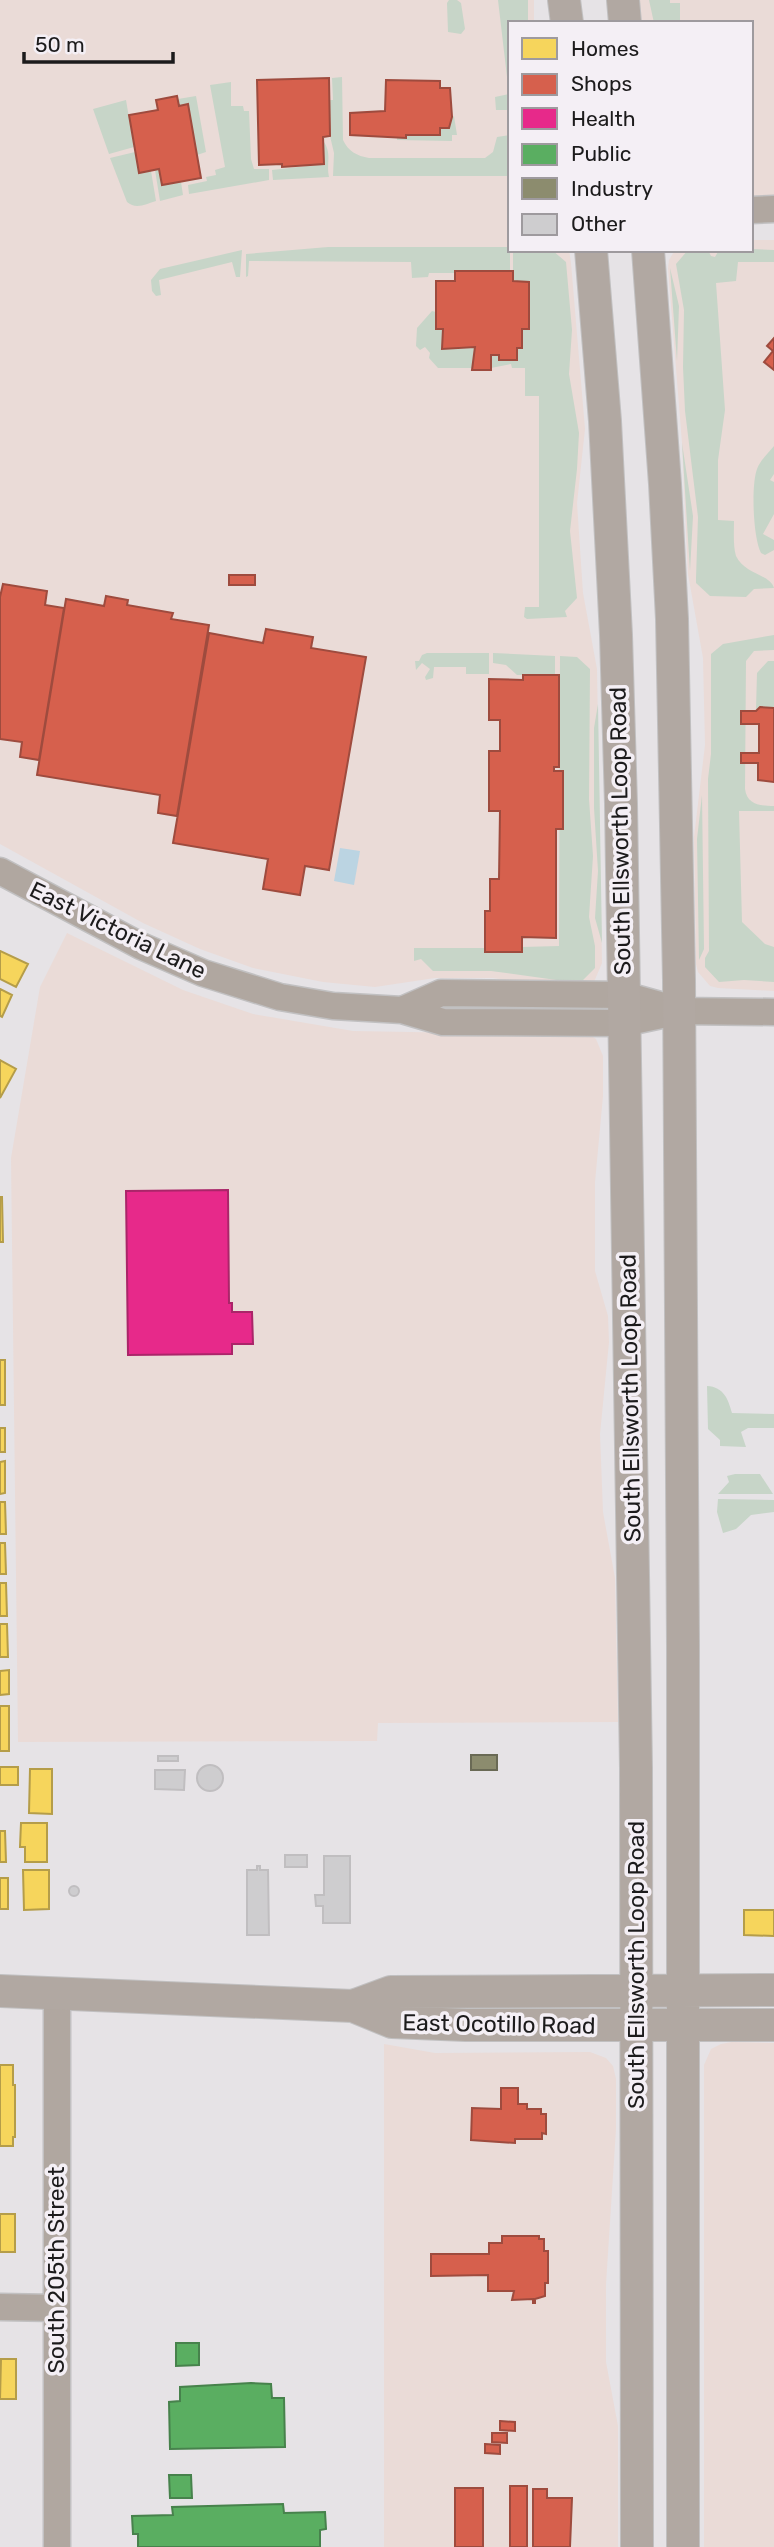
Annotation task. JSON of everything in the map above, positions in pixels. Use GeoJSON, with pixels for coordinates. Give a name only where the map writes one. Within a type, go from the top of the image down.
{"type":"FeatureCollection","features":[{"type":"Feature","properties":{"kind":"main road"},"geometry":{"type":"LineString","coordinates":[[564,0],[567,21]]}},
{"type":"Feature","properties":{"kind":"main road"},"geometry":{"type":"LineString","coordinates":[[623,0],[625,21]]}},
{"type":"Feature","properties":{"kind":"main road","name":"South Ellsworth Loop Road"},"geometry":{"type":"LineString","coordinates":[[591,252],[605,421],[616,635],[624,1009],[633,1472],[637,2547]]}},
{"type":"Feature","properties":{"kind":"main road","name":"South Ellsworth Loop Road"},"geometry":{"type":"LineString","coordinates":[[648,252],[672,619],[680,1011],[683,2547]]}},
{"type":"Feature","properties":{"kind":"main road","name":"East Ocotillo Road"},"geometry":{"type":"LineString","coordinates":[[353,2006],[391,1992],[774,1990]]}},
{"type":"Feature","properties":{"kind":"main road","name":"East Ocotillo Road"},"geometry":{"type":"LineString","coordinates":[[0,1992],[57,1992],[353,2006],[392,2022],[466,2025],[774,2025]]}},
{"type":"Feature","properties":{"kind":"street"},"geometry":{"type":"LineString","coordinates":[[753,210],[774,209]]}},
{"type":"Feature","properties":{"kind":"street","name":"East Victoria Lane"},"geometry":{"type":"LineString","coordinates":[[0,871],[141,946],[237,986],[280,997],[333,1006],[402,1010],[443,1022],[624,1009],[774,1012]]}},
{"type":"Feature","properties":{"kind":"street","name":"South 205th Street"},"geometry":{"type":"LineString","coordinates":[[57,1992],[57,2547]]}},
{"type":"Feature","properties":{"kind":"street"},"geometry":{"type":"LineString","coordinates":[[0,2307],[56,2308]]}},
{"type":"Feature","properties":{"kind":"shaded area"},"geometry":{"type":"Polygon","coordinates":[[[0,0],[534,0],[534,21],[508,21],[508,252],[569,252],[571,263],[585,429],[577,503],[583,593],[597,669],[602,963],[594,982],[566,990],[493,978],[435,978],[375,987],[323,982],[253,968],[200,949],[143,923],[0,844],[0,0]]]}},
{"type":"Feature","properties":{"kind":"shaded area"},"geometry":{"type":"Polygon","coordinates":[[[623,0],[774,0],[774,209],[753,209],[753,21],[625,21],[623,0]]]}},
{"type":"Feature","properties":{"kind":"shaded area"},"geometry":{"type":"Polygon","coordinates":[[[753,240],[774,240],[774,991],[710,986],[698,972],[696,964],[694,837],[705,745],[703,658],[688,574],[669,260],[674,252],[753,252],[753,240]]]}},
{"type":"Feature","properties":{"kind":"shaded area"},"geometry":{"type":"Polygon","coordinates":[[[67,933],[183,990],[253,1014],[353,1031],[590,1035],[596,1039],[603,1056],[603,1096],[595,1182],[595,1271],[608,1316],[609,1342],[600,1434],[603,1512],[615,1578],[618,1722],[378,1723],[377,1741],[18,1742],[11,1158],[40,987],[67,933]]]}},
{"type":"Feature","properties":{"kind":"shaded area"},"geometry":{"type":"Polygon","coordinates":[[[732,2042],[774,2043],[774,2547],[704,2547],[704,2065],[711,2049],[732,2042]]]}},
{"type":"Feature","properties":{"kind":"shaded area"},"geometry":{"type":"Polygon","coordinates":[[[384,2044],[435,2053],[590,2052],[606,2058],[613,2066],[616,2079],[616,2129],[606,2284],[606,2362],[618,2426],[618,2547],[384,2547],[384,2044]]]}},
{"type":"Feature","properties":{"kind":"green space"},"geometry":{"type":"Polygon","coordinates":[[[449,0],[461,3],[465,29],[461,34],[448,32],[449,0]]]}},
{"type":"Feature","properties":{"kind":"green space"},"geometry":{"type":"Polygon","coordinates":[[[498,0],[528,0],[528,21],[508,21],[508,85],[498,0]]]}},
{"type":"Feature","properties":{"kind":"green space"},"geometry":{"type":"Polygon","coordinates":[[[649,0],[680,3],[680,21],[654,21],[649,0]]]}},
{"type":"Feature","properties":{"kind":"green space"},"geometry":{"type":"Polygon","coordinates":[[[342,77],[343,140],[353,152],[369,158],[485,158],[493,152],[497,137],[508,135],[508,176],[333,176],[334,153],[330,136],[332,78],[342,77]]]}},
{"type":"Feature","properties":{"kind":"green space"},"geometry":{"type":"Polygon","coordinates":[[[231,82],[231,106],[243,106],[244,111],[249,111],[251,159],[254,169],[269,169],[269,180],[189,194],[188,185],[207,181],[206,177],[216,175],[215,170],[225,167],[210,85],[231,82]]]}},
{"type":"Feature","properties":{"kind":"green space"},"geometry":{"type":"Polygon","coordinates":[[[508,94],[508,110],[496,110],[495,97],[508,94]]]}},
{"type":"Feature","properties":{"kind":"green space"},"geometry":{"type":"Polygon","coordinates":[[[196,96],[206,152],[197,155],[188,105],[179,106],[178,99],[196,96]]]}},
{"type":"Feature","properties":{"kind":"green space"},"geometry":{"type":"Polygon","coordinates":[[[126,100],[134,147],[109,154],[93,109],[126,100]]]}},
{"type":"Feature","properties":{"kind":"green space"},"geometry":{"type":"Polygon","coordinates":[[[454,116],[457,135],[452,135],[452,141],[397,140],[406,138],[406,135],[440,135],[440,128],[449,128],[449,121],[454,116]]]}},
{"type":"Feature","properties":{"kind":"green space"},"geometry":{"type":"Polygon","coordinates":[[[324,142],[328,151],[329,177],[273,180],[272,170],[324,164],[324,142]]]}},
{"type":"Feature","properties":{"kind":"green space"},"geometry":{"type":"Polygon","coordinates":[[[135,152],[139,172],[151,171],[156,201],[137,206],[127,202],[110,158],[135,152]]]}},
{"type":"Feature","properties":{"kind":"green space"},"geometry":{"type":"Polygon","coordinates":[[[159,169],[162,185],[181,182],[183,195],[160,201],[155,170],[159,169]]]}},
{"type":"Feature","properties":{"kind":"green space"},"geometry":{"type":"Polygon","coordinates":[[[328,247],[508,247],[510,271],[456,271],[429,273],[428,277],[412,278],[411,262],[249,261],[246,277],[246,254],[328,247]]]}},
{"type":"Feature","properties":{"kind":"green space"},"geometry":{"type":"Polygon","coordinates":[[[242,250],[240,277],[236,277],[232,262],[159,280],[161,295],[156,296],[152,291],[151,280],[160,269],[242,250]]]}},
{"type":"Feature","properties":{"kind":"green space"},"geometry":{"type":"Polygon","coordinates":[[[774,250],[774,262],[738,262],[736,281],[716,283],[725,410],[718,460],[718,520],[734,521],[736,556],[745,567],[768,580],[774,588],[754,589],[746,597],[710,596],[696,583],[698,517],[685,411],[684,310],[676,264],[686,252],[709,252],[715,257],[718,252],[774,250]]]}},
{"type":"Feature","properties":{"kind":"green space"},"geometry":{"type":"Polygon","coordinates":[[[513,252],[554,252],[566,262],[572,330],[569,374],[579,433],[570,531],[577,598],[565,611],[567,617],[524,617],[525,607],[539,607],[539,396],[525,396],[525,368],[512,368],[511,364],[491,368],[491,355],[499,355],[499,360],[516,360],[517,348],[522,347],[522,329],[529,329],[529,282],[513,281],[513,252]]]}},
{"type":"Feature","properties":{"kind":"green space"},"geometry":{"type":"Polygon","coordinates":[[[670,268],[679,306],[677,361],[670,268]]]}},
{"type":"Feature","properties":{"kind":"green space"},"geometry":{"type":"Polygon","coordinates":[[[432,311],[436,312],[436,328],[443,329],[442,349],[475,347],[472,368],[438,368],[429,358],[430,353],[425,347],[420,350],[416,346],[417,328],[432,311]]]}},
{"type":"Feature","properties":{"kind":"green space"},"geometry":{"type":"Polygon","coordinates":[[[682,443],[693,516],[690,571],[682,443]]]}},
{"type":"Feature","properties":{"kind":"green space"},"geometry":{"type":"Polygon","coordinates":[[[774,446],[774,474],[770,480],[774,482],[774,514],[763,534],[774,540],[774,550],[765,555],[761,553],[756,536],[754,487],[758,466],[774,446]]]}},
{"type":"Feature","properties":{"kind":"green space"},"geometry":{"type":"Polygon","coordinates":[[[774,635],[774,650],[754,651],[746,661],[745,789],[752,801],[760,805],[774,806],[774,811],[739,811],[742,922],[765,944],[774,947],[774,982],[719,982],[705,967],[705,958],[709,951],[708,779],[711,754],[711,654],[723,644],[774,635]]]}},
{"type":"Feature","properties":{"kind":"green space"},"geometry":{"type":"Polygon","coordinates":[[[489,653],[489,674],[466,674],[466,667],[434,667],[433,678],[426,680],[430,669],[422,663],[416,670],[415,661],[419,661],[422,655],[489,653]]]}},
{"type":"Feature","properties":{"kind":"green space"},"geometry":{"type":"Polygon","coordinates":[[[493,653],[555,656],[555,675],[517,675],[506,665],[493,663],[493,653]]]}},
{"type":"Feature","properties":{"kind":"green space"},"geometry":{"type":"Polygon","coordinates":[[[560,656],[577,657],[590,669],[589,799],[593,856],[589,917],[595,946],[595,968],[578,983],[491,971],[433,971],[421,959],[414,961],[414,948],[485,948],[485,952],[522,952],[522,947],[559,946],[560,656]]]}},
{"type":"Feature","properties":{"kind":"green space"},"geometry":{"type":"Polygon","coordinates":[[[768,661],[774,661],[774,708],[756,709],[757,673],[768,661]]]}},
{"type":"Feature","properties":{"kind":"green space"},"geometry":{"type":"Polygon","coordinates":[[[598,704],[602,943],[595,918],[598,871],[594,808],[594,728],[598,704]]]}},
{"type":"Feature","properties":{"kind":"green space"},"geometry":{"type":"Polygon","coordinates":[[[702,795],[704,949],[699,960],[697,839],[702,795]]]}},
{"type":"Feature","properties":{"kind":"green space"},"geometry":{"type":"Polygon","coordinates":[[[707,1386],[721,1391],[732,1413],[774,1414],[774,1428],[748,1428],[741,1432],[746,1447],[720,1446],[720,1440],[708,1429],[707,1386]]]}},
{"type":"Feature","properties":{"kind":"green space"},"geometry":{"type":"Polygon","coordinates":[[[760,1474],[773,1494],[718,1494],[729,1482],[727,1476],[760,1474]]]}},
{"type":"Feature","properties":{"kind":"green space"},"geometry":{"type":"Polygon","coordinates":[[[718,1499],[774,1500],[774,1512],[751,1515],[736,1529],[723,1533],[717,1512],[718,1499]]]}},
{"type":"Feature","properties":{"kind":"water"},"geometry":{"type":"Polygon","coordinates":[[[340,848],[360,851],[354,885],[334,881],[340,848]]]}},
{"type":"Feature","properties":{"kind":"building: Homes"},"geometry":{"type":"Polygon","coordinates":[[[0,951],[28,964],[16,987],[0,979],[0,951]]]}},
{"type":"Feature","properties":{"kind":"building: Homes"},"geometry":{"type":"Polygon","coordinates":[[[0,989],[12,995],[2,1017],[0,1016],[0,989]]]}},
{"type":"Feature","properties":{"kind":"building: Homes"},"geometry":{"type":"Polygon","coordinates":[[[0,1060],[16,1069],[0,1098],[0,1060]]]}},
{"type":"Feature","properties":{"kind":"building: Homes"},"geometry":{"type":"Polygon","coordinates":[[[2,1197],[3,1242],[0,1242],[2,1197]]]}},
{"type":"Feature","properties":{"kind":"building: Homes"},"geometry":{"type":"Polygon","coordinates":[[[0,1360],[5,1360],[5,1405],[0,1405],[0,1360]]]}},
{"type":"Feature","properties":{"kind":"building: Homes"},"geometry":{"type":"Polygon","coordinates":[[[0,1428],[5,1428],[5,1452],[0,1452],[0,1428]]]}},
{"type":"Feature","properties":{"kind":"building: Homes"},"geometry":{"type":"Polygon","coordinates":[[[5,1461],[5,1493],[0,1494],[0,1462],[5,1461]]]}},
{"type":"Feature","properties":{"kind":"building: Homes"},"geometry":{"type":"Polygon","coordinates":[[[0,1502],[5,1502],[6,1534],[0,1534],[0,1502]]]}},
{"type":"Feature","properties":{"kind":"building: Homes"},"geometry":{"type":"Polygon","coordinates":[[[0,1543],[5,1543],[6,1574],[0,1574],[0,1543]]]}},
{"type":"Feature","properties":{"kind":"building: Homes"},"geometry":{"type":"Polygon","coordinates":[[[0,1583],[6,1583],[7,1616],[0,1616],[0,1583]]]}},
{"type":"Feature","properties":{"kind":"building: Homes"},"geometry":{"type":"Polygon","coordinates":[[[0,1624],[7,1624],[8,1657],[0,1657],[0,1624]]]}},
{"type":"Feature","properties":{"kind":"building: Homes"},"geometry":{"type":"Polygon","coordinates":[[[9,1670],[9,1694],[0,1695],[0,1671],[9,1670]]]}},
{"type":"Feature","properties":{"kind":"building: Homes"},"geometry":{"type":"Polygon","coordinates":[[[0,1706],[9,1706],[9,1751],[0,1751],[0,1706]]]}},
{"type":"Feature","properties":{"kind":"building: Homes"},"geometry":{"type":"Polygon","coordinates":[[[0,1767],[18,1767],[18,1785],[0,1785],[0,1767]]]}},
{"type":"Feature","properties":{"kind":"building: Homes"},"geometry":{"type":"Polygon","coordinates":[[[30,1769],[52,1769],[52,1814],[29,1813],[30,1769]]]}},
{"type":"Feature","properties":{"kind":"building: Homes"},"geometry":{"type":"Polygon","coordinates":[[[21,1823],[47,1823],[47,1862],[25,1862],[25,1847],[20,1847],[21,1823]]]}},
{"type":"Feature","properties":{"kind":"building: Homes"},"geometry":{"type":"Polygon","coordinates":[[[0,1831],[5,1831],[6,1862],[0,1862],[0,1831]]]}},
{"type":"Feature","properties":{"kind":"building: Homes"},"geometry":{"type":"Polygon","coordinates":[[[23,1870],[49,1870],[49,1909],[24,1910],[23,1870]]]}},
{"type":"Feature","properties":{"kind":"building: Homes"},"geometry":{"type":"Polygon","coordinates":[[[0,1878],[8,1878],[8,1909],[0,1909],[0,1878]]]}},
{"type":"Feature","properties":{"kind":"building: Homes"},"geometry":{"type":"Polygon","coordinates":[[[744,1910],[774,1910],[774,1936],[744,1935],[744,1910]]]}},
{"type":"Feature","properties":{"kind":"building: Homes"},"geometry":{"type":"Polygon","coordinates":[[[0,2065],[13,2065],[13,2146],[0,2146],[0,2065]]]}},
{"type":"Feature","properties":{"kind":"building: Homes"},"geometry":{"type":"Polygon","coordinates":[[[0,2214],[15,2214],[15,2252],[0,2252],[0,2214]]]}},
{"type":"Feature","properties":{"kind":"building: Homes"},"geometry":{"type":"Polygon","coordinates":[[[1,2359],[16,2359],[16,2399],[0,2399],[1,2359]]]}},
{"type":"Feature","properties":{"kind":"building: Shops"},"geometry":{"type":"Polygon","coordinates":[[[329,78],[330,136],[323,137],[324,164],[282,167],[282,164],[259,165],[257,80],[329,78]]]}},
{"type":"Feature","properties":{"kind":"building: Shops"},"geometry":{"type":"Polygon","coordinates":[[[386,80],[440,81],[440,88],[450,88],[452,117],[449,128],[440,128],[440,135],[406,135],[406,138],[350,135],[350,113],[385,111],[386,80]]]}},
{"type":"Feature","properties":{"kind":"building: Shops"},"geometry":{"type":"Polygon","coordinates":[[[177,96],[179,106],[188,104],[201,178],[162,185],[159,169],[139,173],[129,115],[158,110],[156,100],[177,96]]]}},
{"type":"Feature","properties":{"kind":"building: Shops"},"geometry":{"type":"Polygon","coordinates":[[[455,271],[513,271],[513,281],[529,282],[529,329],[522,329],[522,348],[517,348],[517,360],[499,360],[499,355],[491,355],[491,370],[472,370],[475,347],[442,349],[443,329],[436,329],[436,281],[455,281],[455,271]]]}},
{"type":"Feature","properties":{"kind":"building: Shops"},"geometry":{"type":"Polygon","coordinates":[[[774,338],[774,370],[764,362],[773,351],[767,346],[774,338]]]}},
{"type":"Feature","properties":{"kind":"building: Shops"},"geometry":{"type":"Polygon","coordinates":[[[229,575],[255,575],[255,585],[229,585],[229,575]]]}},
{"type":"Feature","properties":{"kind":"building: Shops"},"geometry":{"type":"Polygon","coordinates":[[[3,584],[47,591],[45,605],[64,608],[39,760],[20,757],[22,742],[0,739],[0,597],[3,584]]]}},
{"type":"Feature","properties":{"kind":"building: Shops"},"geometry":{"type":"Polygon","coordinates":[[[106,596],[128,600],[127,605],[173,613],[171,619],[209,625],[177,816],[158,813],[160,795],[37,775],[66,599],[104,606],[106,596]]]}},
{"type":"Feature","properties":{"kind":"building: Shops"},"geometry":{"type":"Polygon","coordinates":[[[266,629],[313,637],[311,648],[366,657],[329,870],[305,866],[300,895],[263,889],[268,859],[173,843],[209,633],[263,643],[266,629]]]}},
{"type":"Feature","properties":{"kind":"building: Shops"},"geometry":{"type":"Polygon","coordinates":[[[523,675],[559,675],[559,767],[554,767],[554,771],[563,771],[563,829],[556,829],[556,938],[522,937],[522,952],[485,952],[485,911],[490,911],[490,879],[499,879],[500,811],[489,811],[489,751],[500,751],[500,720],[489,720],[489,679],[523,680],[523,675]]]}},
{"type":"Feature","properties":{"kind":"building: Shops"},"geometry":{"type":"Polygon","coordinates":[[[760,707],[774,708],[774,782],[758,780],[758,763],[741,763],[741,753],[759,753],[759,724],[741,724],[741,711],[756,711],[760,707]]]}},
{"type":"Feature","properties":{"kind":"building: Shops"},"geometry":{"type":"Polygon","coordinates":[[[501,2088],[518,2088],[518,2104],[527,2104],[527,2109],[541,2109],[541,2114],[546,2114],[546,2134],[542,2133],[542,2139],[515,2139],[515,2143],[471,2140],[472,2108],[501,2109],[501,2088]]]}},
{"type":"Feature","properties":{"kind":"building: Shops"},"geometry":{"type":"Polygon","coordinates":[[[502,2236],[539,2236],[539,2239],[544,2239],[544,2251],[548,2251],[548,2283],[545,2283],[545,2296],[535,2299],[535,2303],[533,2299],[512,2300],[514,2291],[488,2291],[488,2275],[431,2276],[431,2254],[489,2254],[489,2243],[502,2243],[502,2236]]]}},
{"type":"Feature","properties":{"kind":"building: Shops"},"geometry":{"type":"Polygon","coordinates":[[[500,2421],[515,2422],[515,2431],[500,2430],[500,2421]]]}},
{"type":"Feature","properties":{"kind":"building: Shops"},"geometry":{"type":"Polygon","coordinates":[[[492,2433],[507,2433],[507,2443],[492,2442],[492,2433]]]}},
{"type":"Feature","properties":{"kind":"building: Shops"},"geometry":{"type":"Polygon","coordinates":[[[485,2444],[500,2445],[500,2454],[485,2453],[485,2444]]]}},
{"type":"Feature","properties":{"kind":"building: Shops"},"geometry":{"type":"Polygon","coordinates":[[[510,2486],[527,2486],[527,2547],[510,2547],[510,2486]]]}},
{"type":"Feature","properties":{"kind":"building: Shops"},"geometry":{"type":"Polygon","coordinates":[[[455,2488],[483,2488],[483,2547],[455,2547],[455,2488]]]}},
{"type":"Feature","properties":{"kind":"building: Shops"},"geometry":{"type":"Polygon","coordinates":[[[533,2489],[547,2489],[547,2498],[572,2498],[570,2547],[533,2547],[533,2489]]]}},
{"type":"Feature","properties":{"kind":"building: Health"},"geometry":{"type":"Polygon","coordinates":[[[228,1190],[229,1303],[232,1303],[232,1312],[252,1312],[253,1344],[232,1344],[232,1354],[128,1355],[126,1191],[228,1190]]]}},
{"type":"Feature","properties":{"kind":"building: Public"},"geometry":{"type":"Polygon","coordinates":[[[176,2343],[199,2343],[199,2365],[176,2366],[176,2343]]]}},
{"type":"Feature","properties":{"kind":"building: Public"},"geometry":{"type":"Polygon","coordinates":[[[271,2384],[272,2398],[284,2398],[285,2447],[170,2449],[169,2402],[180,2401],[180,2387],[271,2384]]]}},
{"type":"Feature","properties":{"kind":"building: Public"},"geometry":{"type":"Polygon","coordinates":[[[169,2475],[191,2475],[192,2498],[170,2498],[169,2475]]]}},
{"type":"Feature","properties":{"kind":"building: Public"},"geometry":{"type":"Polygon","coordinates":[[[283,2504],[284,2513],[325,2512],[326,2529],[320,2530],[320,2547],[138,2547],[138,2534],[133,2534],[132,2516],[173,2515],[172,2507],[283,2504]]]}},
{"type":"Feature","properties":{"kind":"building: Industry"},"geometry":{"type":"Polygon","coordinates":[[[471,1755],[497,1755],[497,1770],[471,1770],[471,1755]]]}},
{"type":"Feature","properties":{"kind":"building: Other"},"geometry":{"type":"Polygon","coordinates":[[[158,1756],[178,1756],[178,1761],[158,1761],[158,1756]]]}},
{"type":"Feature","properties":{"kind":"building: Other"},"geometry":{"type":"Polygon","coordinates":[[[210,1765],[219,1769],[223,1778],[219,1787],[210,1791],[201,1787],[197,1778],[201,1769],[210,1765]]]}},
{"type":"Feature","properties":{"kind":"building: Other"},"geometry":{"type":"Polygon","coordinates":[[[155,1770],[185,1770],[184,1790],[155,1789],[155,1770]]]}},
{"type":"Feature","properties":{"kind":"building: Other"},"geometry":{"type":"Polygon","coordinates":[[[285,1855],[307,1855],[307,1867],[285,1867],[285,1855]]]}},
{"type":"Feature","properties":{"kind":"building: Other"},"geometry":{"type":"Polygon","coordinates":[[[324,1856],[350,1856],[350,1923],[323,1923],[323,1906],[316,1906],[315,1895],[324,1895],[324,1856]]]}},
{"type":"Feature","properties":{"kind":"building: Other"},"geometry":{"type":"Polygon","coordinates":[[[257,1866],[260,1866],[260,1870],[268,1870],[269,1935],[247,1935],[247,1870],[257,1870],[257,1866]]]}},
{"type":"Feature","properties":{"kind":"building: Other"},"geometry":{"type":"Polygon","coordinates":[[[74,1886],[78,1887],[78,1895],[74,1896],[70,1895],[69,1891],[70,1887],[74,1886]]]}}]}
